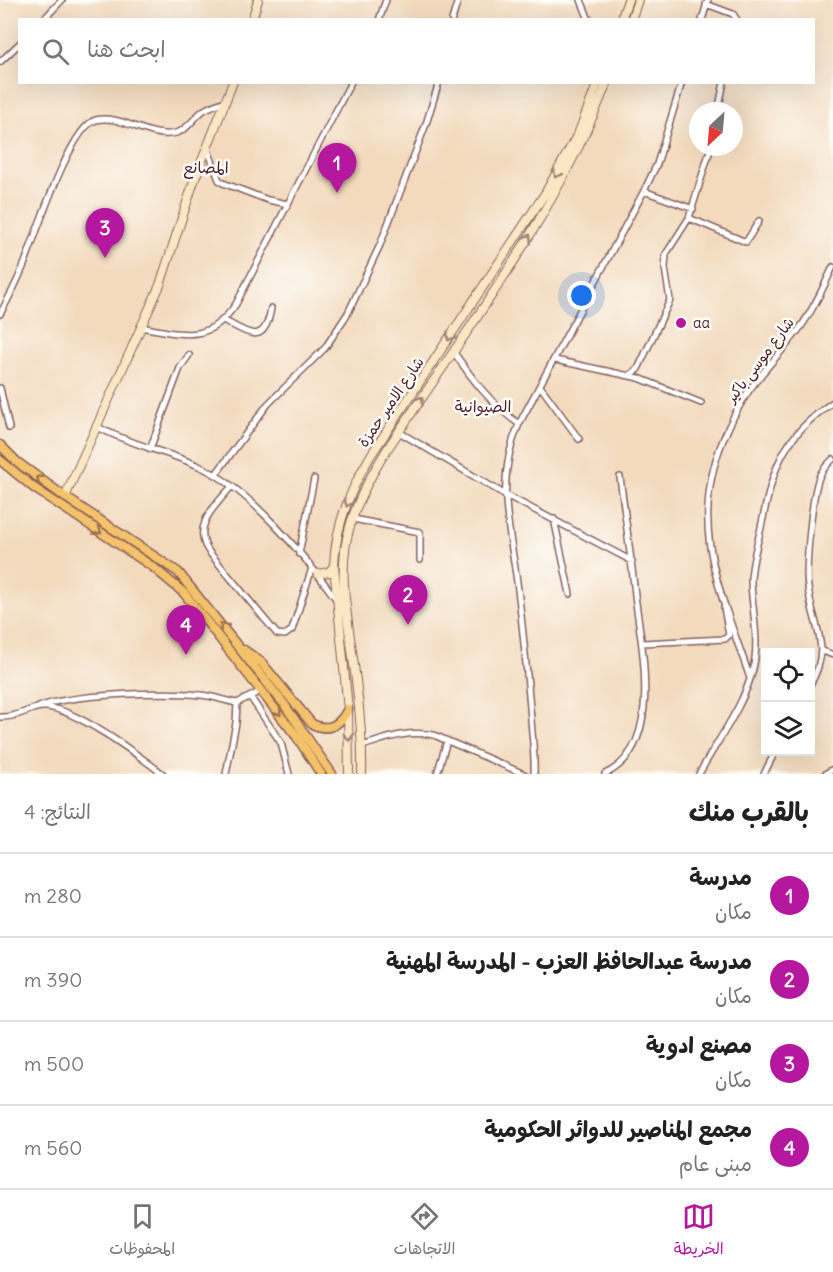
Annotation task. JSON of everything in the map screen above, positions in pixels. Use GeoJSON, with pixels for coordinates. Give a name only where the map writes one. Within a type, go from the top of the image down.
{"type":"FeatureCollection","features":[{"type":"Feature","properties":{"kind":"main road"},"geometry":{"type":"LineString","coordinates":[[253,18],[258,0]]}},
{"type":"Feature","properties":{"kind":"main road"},"geometry":{"type":"LineString","coordinates":[[622,18],[628,0]]}},
{"type":"Feature","properties":{"kind":"main road"},"geometry":{"type":"LineString","coordinates":[[632,18],[638,0]]}},
{"type":"Feature","properties":{"kind":"main road"},"geometry":{"type":"LineString","coordinates":[[65,497],[160,285],[207,147],[228,100],[232,84]]}},
{"type":"Feature","properties":{"kind":"main road","name":"شارع الامير حمزة"},"geometry":{"type":"LineString","coordinates":[[349,774],[348,709],[335,598],[334,550],[341,523],[363,468],[546,192],[579,132],[597,84]]}},
{"type":"Feature","properties":{"kind":"main road","name":"شارع الامير حمزة"},"geometry":{"type":"LineString","coordinates":[[362,774],[362,746],[346,612],[345,555],[352,519],[369,478],[558,190],[590,126],[606,84]]}},
{"type":"Feature","properties":{"kind":"main road"},"geometry":{"type":"LineString","coordinates":[[0,445],[65,497],[178,572],[309,737],[332,774]]}},
{"type":"Feature","properties":{"kind":"main road"},"geometry":{"type":"LineString","coordinates":[[0,460],[34,488],[153,567],[184,593],[297,737],[321,774]]}},
{"type":"Feature","properties":{"kind":"main road"},"geometry":{"type":"LineString","coordinates":[[315,571],[329,572],[334,566]]}},
{"type":"Feature","properties":{"kind":"main road"},"geometry":{"type":"LineString","coordinates":[[340,644],[351,643]]}},
{"type":"Feature","properties":{"kind":"main road"},"geometry":{"type":"LineString","coordinates":[[239,646],[261,662],[312,724],[324,728],[334,726],[340,723],[348,709]]}},
{"type":"Feature","properties":{"kind":"street"},"geometry":{"type":"LineString","coordinates":[[45,18],[62,0]]}},
{"type":"Feature","properties":{"kind":"street"},"geometry":{"type":"LineString","coordinates":[[380,18],[386,0]]}},
{"type":"Feature","properties":{"kind":"street"},"geometry":{"type":"LineString","coordinates":[[453,18],[458,0]]}},
{"type":"Feature","properties":{"kind":"street"},"geometry":{"type":"LineString","coordinates":[[581,0],[588,18]]}},
{"type":"Feature","properties":{"kind":"street"},"geometry":{"type":"LineString","coordinates":[[703,18],[707,2],[733,14],[736,18]]}},
{"type":"Feature","properties":{"kind":"street"},"geometry":{"type":"LineString","coordinates":[[0,62],[18,45]]}},
{"type":"Feature","properties":{"kind":"street"},"geometry":{"type":"LineString","coordinates":[[140,327],[195,334],[207,332],[225,321],[237,304],[350,84]]}},
{"type":"Feature","properties":{"kind":"street"},"geometry":{"type":"LineString","coordinates":[[216,474],[268,404],[325,348],[348,313],[380,245],[426,124],[438,84]]}},
{"type":"Feature","properties":{"kind":"street"},"geometry":{"type":"LineString","coordinates":[[534,774],[530,686],[504,494],[508,458],[519,424],[657,164],[681,84]]}},
{"type":"Feature","properties":{"kind":"street"},"geometry":{"type":"LineString","coordinates":[[720,102],[724,84]]}},
{"type":"Feature","properties":{"kind":"street"},"geometry":{"type":"LineString","coordinates":[[0,314],[18,280],[63,164],[80,132],[89,123],[110,120],[167,135],[179,133],[205,110],[228,100]]}},
{"type":"Feature","properties":{"kind":"street"},"geometry":{"type":"LineString","coordinates":[[207,147],[219,180],[223,183],[268,200],[288,204]]}},
{"type":"Feature","properties":{"kind":"street"},"geometry":{"type":"LineString","coordinates":[[630,375],[638,369],[666,314],[670,300],[664,268],[666,254],[693,209],[708,156]]}},
{"type":"Feature","properties":{"kind":"street"},"geometry":{"type":"LineString","coordinates":[[644,191],[693,209]]}},
{"type":"Feature","properties":{"kind":"street"},"geometry":{"type":"LineString","coordinates":[[689,218],[746,242],[759,221]]}},
{"type":"Feature","properties":{"kind":"street","name":"شارع موسى باكير"},"geometry":{"type":"LineString","coordinates":[[750,678],[724,604],[708,549],[708,491],[715,460],[740,405],[802,326],[833,267]]}},
{"type":"Feature","properties":{"kind":"street"},"geometry":{"type":"LineString","coordinates":[[225,321],[249,334],[262,332],[268,326],[271,308]]}},
{"type":"Feature","properties":{"kind":"street"},"geometry":{"type":"LineString","coordinates":[[453,351],[483,392],[501,411],[519,424]]}},
{"type":"Feature","properties":{"kind":"street"},"geometry":{"type":"LineString","coordinates":[[150,449],[180,368],[189,354]]}},
{"type":"Feature","properties":{"kind":"street"},"geometry":{"type":"LineString","coordinates":[[555,360],[630,375],[701,403]]}},
{"type":"Feature","properties":{"kind":"street"},"geometry":{"type":"LineString","coordinates":[[540,386],[579,439]]}},
{"type":"Feature","properties":{"kind":"street"},"geometry":{"type":"LineString","coordinates":[[0,388],[9,428]]}},
{"type":"Feature","properties":{"kind":"street"},"geometry":{"type":"LineString","coordinates":[[699,774],[754,667],[755,627],[751,580],[769,486],[781,457],[800,428],[833,402]]}},
{"type":"Feature","properties":{"kind":"street"},"geometry":{"type":"LineString","coordinates":[[98,426],[122,439],[216,474],[232,486],[299,554],[346,612]]}},
{"type":"Feature","properties":{"kind":"street"},"geometry":{"type":"LineString","coordinates":[[399,432],[504,494],[632,561]]}},
{"type":"Feature","properties":{"kind":"street"},"geometry":{"type":"LineString","coordinates":[[815,677],[819,670],[823,651],[807,575],[818,480],[833,459]]}},
{"type":"Feature","properties":{"kind":"street"},"geometry":{"type":"LineString","coordinates":[[605,774],[627,757],[639,735],[645,682],[620,477]]}},
{"type":"Feature","properties":{"kind":"street"},"geometry":{"type":"LineString","coordinates":[[299,554],[314,478]]}},
{"type":"Feature","properties":{"kind":"street"},"geometry":{"type":"LineString","coordinates":[[232,486],[204,520],[201,537],[210,552],[277,634],[285,635],[292,630],[315,571]]}},
{"type":"Feature","properties":{"kind":"street"},"geometry":{"type":"LineString","coordinates":[[352,519],[420,532],[420,560]]}},
{"type":"Feature","properties":{"kind":"street"},"geometry":{"type":"LineString","coordinates":[[554,519],[570,594]]}},
{"type":"Feature","properties":{"kind":"street"},"geometry":{"type":"LineString","coordinates":[[642,643],[724,639],[729,633],[724,604]]}},
{"type":"Feature","properties":{"kind":"street"},"geometry":{"type":"LineString","coordinates":[[823,651],[833,655]]}},
{"type":"Feature","properties":{"kind":"street"},"geometry":{"type":"LineString","coordinates":[[0,717],[18,716],[50,702],[74,698],[167,694],[204,695],[237,703],[261,691]]}},
{"type":"Feature","properties":{"kind":"street"},"geometry":{"type":"LineString","coordinates":[[251,698],[281,743],[289,774]]}},
{"type":"Feature","properties":{"kind":"street"},"geometry":{"type":"LineString","coordinates":[[226,774],[236,723],[237,703]]}},
{"type":"Feature","properties":{"kind":"street"},"geometry":{"type":"LineString","coordinates":[[39,707],[57,708],[75,717],[163,774]]}},
{"type":"Feature","properties":{"kind":"street"},"geometry":{"type":"LineString","coordinates":[[362,746],[409,732],[434,735],[524,774]]}},
{"type":"Feature","properties":{"kind":"street"},"geometry":{"type":"LineString","coordinates":[[437,774],[447,741]]}},
{"type":"Feature","properties":{"kind":"street"},"geometry":{"type":"LineString","coordinates":[[764,774],[773,756]]}},
{"type":"Feature","properties":{"kind":"street"},"geometry":{"type":"LineString","coordinates":[[825,774],[833,769]]}},
{"type":"Feature","properties":{"kind":"place","name":"مدرسة"},"geometry":{"type":"Point","coordinates":[337,193]}},
{"type":"Feature","properties":{"kind":"place","name":"مصنع ادوية"},"geometry":{"type":"Point","coordinates":[105,258]}},
{"type":"Feature","properties":{"kind":"place","name":"aa"},"geometry":{"type":"Point","coordinates":[681,323]}},
{"type":"Feature","properties":{"kind":"place","name":"مدرسة عبدالحافظ العزب - المدرسة المهنية"},"geometry":{"type":"Point","coordinates":[408,625]}},
{"type":"Feature","properties":{"kind":"place","name":"مجمع المناصير للدوائر الحكومية"},"geometry":{"type":"Point","coordinates":[186,655]}},
{"type":"Feature","properties":{"kind":"district","name":"المصانع"},"geometry":{"type":"Point","coordinates":[206,167]}},
{"type":"Feature","properties":{"kind":"district","name":"الصيوانية"},"geometry":{"type":"Point","coordinates":[483,406]}}]}
